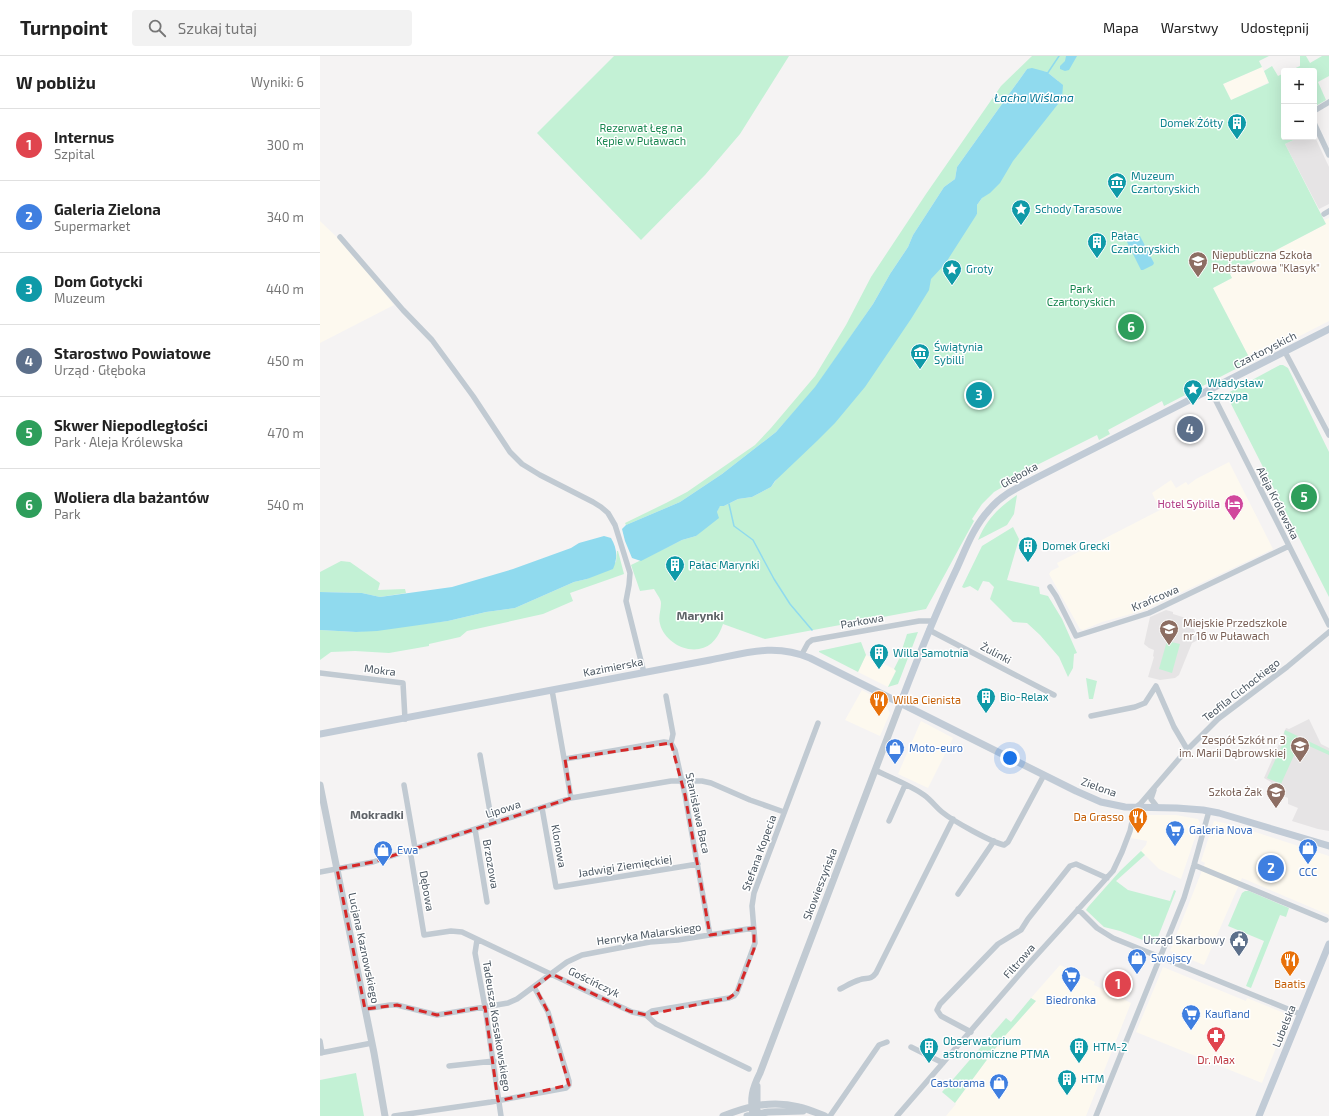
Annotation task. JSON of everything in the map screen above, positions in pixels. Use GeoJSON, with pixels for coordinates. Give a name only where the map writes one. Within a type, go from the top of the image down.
{"type":"FeatureCollection","features":[{"type":"Feature","properties":{"kind":"main road","name":"Czartoryskich"},"geometry":{"type":"LineString","coordinates":[[1210,389],[1329,329]]}},
{"type":"Feature","properties":{"kind":"main road","name":"Głęboka"},"geometry":{"type":"LineString","coordinates":[[901,702],[932,621],[975,530],[989,509],[998,500],[1020,486],[1210,389]]}},
{"type":"Feature","properties":{"kind":"main road","name":"Kazimierska"},"geometry":{"type":"LineString","coordinates":[[320,734],[770,650],[788,651],[802,654],[901,702]]}},
{"type":"Feature","properties":{"kind":"main road","name":"Zielona"},"geometry":{"type":"LineString","coordinates":[[901,702],[1044,775],[1101,802],[1135,808],[1177,808],[1209,811],[1329,846]]}},
{"type":"Feature","properties":{"kind":"main road","name":"Zielona"},"geometry":{"type":"LineString","coordinates":[[1307,839],[1329,842]]}},
{"type":"Feature","properties":{"kind":"main road","name":"Lubelska"},"geometry":{"type":"LineString","coordinates":[[1259,1116],[1329,944]]}},
{"type":"Feature","properties":{"kind":"street"},"geometry":{"type":"LineString","coordinates":[[1317,109],[1329,102]]}},
{"type":"Feature","properties":{"kind":"street"},"geometry":{"type":"LineString","coordinates":[[1317,129],[1329,155]]}},
{"type":"Feature","properties":{"kind":"street"},"geometry":{"type":"LineString","coordinates":[[340,237],[403,310],[432,340],[473,396],[510,452],[522,464],[601,507],[608,513],[615,525],[630,573],[630,585],[626,601],[644,673]]}},
{"type":"Feature","properties":{"kind":"street"},"geometry":{"type":"LineString","coordinates":[[1285,352],[1329,435]]}},
{"type":"Feature","properties":{"kind":"street","name":"Aleja Królewska"},"geometry":{"type":"LineString","coordinates":[[1210,389],[1329,625]]}},
{"type":"Feature","properties":{"kind":"street","name":"Krańcowa"},"geometry":{"type":"LineString","coordinates":[[1050,587],[1076,636],[1149,612],[1289,546]]}},
{"type":"Feature","properties":{"kind":"street","name":"Parkowa"},"geometry":{"type":"LineString","coordinates":[[802,654],[808,643],[812,640],[919,621],[932,621]]}},
{"type":"Feature","properties":{"kind":"street","name":"Żulinki"},"geometry":{"type":"LineString","coordinates":[[929,630],[1054,695]]}},
{"type":"Feature","properties":{"kind":"street","name":"Teofila Cichockiego"},"geometry":{"type":"LineString","coordinates":[[1135,808],[1141,804],[1187,749],[1218,719],[1329,632]]}},
{"type":"Feature","properties":{"kind":"street","name":"Mokra"},"geometry":{"type":"LineString","coordinates":[[320,673],[403,683],[404,719]]}},
{"type":"Feature","properties":{"kind":"street"},"geometry":{"type":"LineString","coordinates":[[1091,716],[1135,707],[1145,703],[1156,686],[1174,727],[1187,749]]}},
{"type":"Feature","properties":{"kind":"street"},"geometry":{"type":"LineString","coordinates":[[552,690],[571,798]]}},
{"type":"Feature","properties":{"kind":"street","name":"Stanisława Baca"},"geometry":{"type":"LineString","coordinates":[[666,696],[672,734],[671,743],[685,795],[710,935]]}},
{"type":"Feature","properties":{"kind":"street","name":"Skowieszyńska"},"geometry":{"type":"LineString","coordinates":[[754,1115],[756,1090],[760,1073],[901,702]]}},
{"type":"Feature","properties":{"kind":"street","name":"Stefana Kopecia"},"geometry":{"type":"LineString","coordinates":[[646,1015],[652,1011],[734,996],[737,992],[754,949],[755,936],[752,900],[818,723]]}},
{"type":"Feature","properties":{"kind":"street"},"geometry":{"type":"LineString","coordinates":[[565,759],[662,742],[671,743]]}},
{"type":"Feature","properties":{"kind":"street"},"geometry":{"type":"LineString","coordinates":[[480,755],[492,823]]}},
{"type":"Feature","properties":{"kind":"street"},"geometry":{"type":"LineString","coordinates":[[875,770],[926,796],[942,812],[953,819],[1004,845],[1008,842],[1044,775]]}},
{"type":"Feature","properties":{"kind":"street","name":"Lipowa"},"geometry":{"type":"LineString","coordinates":[[320,872],[373,862],[571,798],[681,780],[707,782],[784,812]]}},
{"type":"Feature","properties":{"kind":"street","name":"Dębowa"},"geometry":{"type":"LineString","coordinates":[[404,784],[424,935]]}},
{"type":"Feature","properties":{"kind":"street","name":"Lucjana Kaznowskiego"},"geometry":{"type":"LineString","coordinates":[[320,785],[372,1043],[385,1116]]}},
{"type":"Feature","properties":{"kind":"street"},"geometry":{"type":"LineString","coordinates":[[889,821],[905,785]]}},
{"type":"Feature","properties":{"kind":"street"},"geometry":{"type":"LineString","coordinates":[[1154,788],[1151,799],[1158,808]]}},
{"type":"Feature","properties":{"kind":"street","name":"Klonowa"},"geometry":{"type":"LineString","coordinates":[[542,808],[556,887]]}},
{"type":"Feature","properties":{"kind":"street","name":"Filtrowa"},"geometry":{"type":"LineString","coordinates":[[897,1116],[1027,966],[1113,871],[1130,831],[1135,808]]}},
{"type":"Feature","properties":{"kind":"street"},"geometry":{"type":"LineString","coordinates":[[1096,1116],[1184,898],[1209,811]]}},
{"type":"Feature","properties":{"kind":"street"},"geometry":{"type":"LineString","coordinates":[[840,989],[860,979],[868,979],[873,977],[953,819]]}},
{"type":"Feature","properties":{"kind":"street","name":"Brzozowa"},"geometry":{"type":"LineString","coordinates":[[475,829],[487,902]]}},
{"type":"Feature","properties":{"kind":"street"},"geometry":{"type":"LineString","coordinates":[[958,894],[994,841]]}},
{"type":"Feature","properties":{"kind":"street","name":"Jadwigi Ziemięckiej"},"geometry":{"type":"LineString","coordinates":[[556,887],[698,864]]}},
{"type":"Feature","properties":{"kind":"street"},"geometry":{"type":"LineString","coordinates":[[971,1032],[941,1016],[937,1010],[940,1004],[998,944],[1020,930],[1070,866],[1076,864],[1107,878]]}},
{"type":"Feature","properties":{"kind":"street"},"geometry":{"type":"LineString","coordinates":[[1194,866],[1323,919]]}},
{"type":"Feature","properties":{"kind":"street"},"geometry":{"type":"LineString","coordinates":[[1078,909],[1097,928],[1109,936],[1300,1014]]}},
{"type":"Feature","properties":{"kind":"street","name":"Henryka Malarskiego"},"geometry":{"type":"LineString","coordinates":[[365,1009],[396,1005],[437,1014],[508,1003],[517,999],[567,962],[591,952],[650,942],[678,940],[754,928]]}},
{"type":"Feature","properties":{"kind":"street","name":"Gościńczyk"},"geometry":{"type":"LineString","coordinates":[[424,935],[455,931],[552,974],[629,1011],[646,1015],[653,1022],[750,1068]]}},
{"type":"Feature","properties":{"kind":"street","name":"Tadeusza Kossakowskiego"},"geometry":{"type":"LineString","coordinates":[[477,940],[475,944],[475,952],[494,1061],[501,1116]]}},
{"type":"Feature","properties":{"kind":"street"},"geometry":{"type":"LineString","coordinates":[[394,1116],[498,1100],[566,1088],[569,1086],[569,1081],[548,1012],[534,987]]}},
{"type":"Feature","properties":{"kind":"street"},"geometry":{"type":"LineString","coordinates":[[320,1042],[321,1053],[372,1043]]}},
{"type":"Feature","properties":{"kind":"street"},"geometry":{"type":"LineString","coordinates":[[830,1116],[879,1045],[887,1042]]}},
{"type":"Feature","properties":{"kind":"street"},"geometry":{"type":"LineString","coordinates":[[911,1047],[943,1063]]}},
{"type":"Feature","properties":{"kind":"street"},"geometry":{"type":"LineString","coordinates":[[449,1066],[494,1061]]}},
{"type":"Feature","properties":{"kind":"street"},"geometry":{"type":"LineString","coordinates":[[723,1116],[754,1105],[767,1104],[791,1105],[826,1116]]}},
{"type":"Feature","properties":{"kind":"street"},"geometry":{"type":"LineString","coordinates":[[754,1115],[782,1111],[811,1111]]}},
{"type":"Feature","properties":{"kind":"highlighted area"},"geometry":{"type":"Polygon","coordinates":[[[671,743],[685,795],[710,935],[754,928],[754,949],[737,992],[729,998],[646,1015],[629,1011],[552,974],[535,987],[548,1012],[569,1085],[498,1101],[485,1007],[437,1015],[397,1005],[365,1009],[337,869],[373,862],[571,798],[565,759],[671,743]]]}},
{"type":"Feature","properties":{"kind":"shaded area"},"geometry":{"type":"Polygon","coordinates":[[[1262,67],[1269,82],[1231,101],[1223,84],[1262,67]]]}},
{"type":"Feature","properties":{"kind":"shaded area"},"geometry":{"type":"Polygon","coordinates":[[[1294,140],[1316,140],[1329,167],[1329,204],[1319,209],[1285,144],[1294,140]]]}},
{"type":"Feature","properties":{"kind":"shaded area"},"geometry":{"type":"Polygon","coordinates":[[[1329,218],[1329,321],[1251,361],[1213,288],[1232,278],[1230,274],[1326,224],[1324,220],[1329,218]]]}},
{"type":"Feature","properties":{"kind":"shaded area"},"geometry":{"type":"Polygon","coordinates":[[[320,221],[346,246],[394,305],[320,343],[320,221]]]}},
{"type":"Feature","properties":{"kind":"shaded area"},"geometry":{"type":"Polygon","coordinates":[[[1229,462],[1273,549],[1142,611],[1102,622],[1083,630],[1080,629],[1049,574],[1051,571],[1059,567],[1057,563],[1160,510],[1152,493],[1171,480],[1176,488],[1186,482],[1188,485],[1196,479],[1229,462]]]}},
{"type":"Feature","properties":{"kind":"shaded area","name":"Miejskie Przedszkole nr 16 w Puławach"},"geometry":{"type":"Polygon","coordinates":[[[1166,610],[1189,619],[1188,623],[1191,624],[1198,640],[1192,643],[1179,675],[1175,678],[1160,680],[1148,677],[1154,657],[1154,650],[1144,644],[1150,617],[1166,610]]]}},
{"type":"Feature","properties":{"kind":"shaded area"},"geometry":{"type":"Polygon","coordinates":[[[866,655],[896,670],[888,687],[858,672],[866,655]]]}},
{"type":"Feature","properties":{"kind":"shaded area"},"geometry":{"type":"Polygon","coordinates":[[[862,690],[884,702],[890,713],[880,736],[845,720],[862,690]]]}},
{"type":"Feature","properties":{"kind":"shaded area","name":"Zespół Szkół nr 3 im. Marii Dąbrowskiej"},"geometry":{"type":"Polygon","coordinates":[[[1309,719],[1321,744],[1329,748],[1329,831],[1292,821],[1298,808],[1288,804],[1288,798],[1268,789],[1271,782],[1264,778],[1286,728],[1289,729],[1309,719]]]}},
{"type":"Feature","properties":{"kind":"shaded area"},"geometry":{"type":"Polygon","coordinates":[[[921,721],[953,738],[928,788],[898,774],[921,721]]]}},
{"type":"Feature","properties":{"kind":"shaded area"},"geometry":{"type":"Polygon","coordinates":[[[1138,815],[1176,815],[1198,819],[1200,823],[1181,879],[1159,869],[1141,851],[1146,845],[1147,841],[1131,838],[1138,815]]]}},
{"type":"Feature","properties":{"kind":"shaded area"},"geometry":{"type":"Polygon","coordinates":[[[1214,821],[1234,825],[1329,856],[1329,915],[1242,878],[1204,965],[1170,951],[1205,863],[1201,861],[1214,821]]]}},
{"type":"Feature","properties":{"kind":"shaded area"},"geometry":{"type":"Polygon","coordinates":[[[1060,965],[1095,982],[1094,985],[1131,1003],[1086,1116],[946,1116],[1003,1038],[1036,1001],[1031,998],[1060,965]]]}},
{"type":"Feature","properties":{"kind":"shaded area"},"geometry":{"type":"Polygon","coordinates":[[[1163,967],[1246,1001],[1247,998],[1289,1015],[1262,1083],[1136,1032],[1163,967]]]}},
{"type":"Feature","properties":{"kind":"green space","name":"Rezerwat Łęg na Kępie w Puławach"},"geometry":{"type":"Polygon","coordinates":[[[614,56],[789,56],[740,134],[705,175],[641,240],[537,133],[614,56]]]}},
{"type":"Feature","properties":{"kind":"green space","name":"Park Czartoryskich"},"geometry":{"type":"Polygon","coordinates":[[[1032,56],[1269,56],[1259,61],[1262,67],[1223,84],[1231,100],[1269,83],[1264,71],[1272,66],[1278,76],[1281,74],[1281,140],[1294,140],[1285,144],[1326,224],[1230,274],[1232,278],[1213,288],[1251,361],[1164,406],[1162,401],[1108,430],[1110,434],[1099,440],[1097,435],[1015,476],[1016,479],[994,492],[982,504],[972,519],[974,521],[926,609],[765,639],[723,624],[714,640],[704,648],[687,649],[675,644],[662,630],[659,621],[661,603],[654,589],[640,591],[631,565],[682,540],[696,536],[717,512],[720,505],[724,506],[738,499],[752,497],[771,487],[921,281],[977,214],[977,205],[1058,81],[1047,72],[1027,69],[957,167],[955,179],[944,187],[913,235],[908,247],[890,274],[873,304],[815,388],[776,432],[722,474],[680,502],[626,525],[625,523],[687,492],[755,445],[771,428],[815,376],[846,325],[871,277],[926,194],[1001,86],[1032,56]]]}},
{"type":"Feature","properties":{"kind":"green space"},"geometry":{"type":"Polygon","coordinates":[[[1300,56],[1306,56],[1310,63],[1322,56],[1329,56],[1329,76],[1318,82],[1326,100],[1317,105],[1317,68],[1296,68],[1300,66],[1300,56]]]}},
{"type":"Feature","properties":{"kind":"green space"},"geometry":{"type":"Polygon","coordinates":[[[1280,365],[1288,368],[1329,452],[1329,597],[1226,394],[1280,365]]]}},
{"type":"Feature","properties":{"kind":"green space"},"geometry":{"type":"Polygon","coordinates":[[[1017,495],[1014,514],[1007,525],[978,540],[985,526],[994,514],[1017,495]]]}},
{"type":"Feature","properties":{"kind":"green space"},"geometry":{"type":"Polygon","coordinates":[[[1013,527],[1019,539],[1007,580],[1039,587],[1040,594],[1048,596],[1062,619],[1077,653],[1074,654],[1073,668],[1068,677],[1059,657],[1040,635],[1027,623],[1013,622],[990,599],[994,587],[989,582],[983,581],[978,591],[970,586],[964,588],[962,587],[982,546],[1013,527]]]}},
{"type":"Feature","properties":{"kind":"green space"},"geometry":{"type":"Polygon","coordinates":[[[617,551],[624,574],[570,593],[573,601],[543,614],[467,631],[460,637],[429,644],[429,646],[389,653],[355,651],[331,652],[320,660],[320,630],[356,632],[448,621],[486,612],[515,608],[574,582],[587,579],[616,562],[617,551]]]}},
{"type":"Feature","properties":{"kind":"green space"},"geometry":{"type":"Polygon","coordinates":[[[341,561],[350,562],[380,583],[378,590],[405,589],[406,593],[380,597],[362,593],[320,592],[320,572],[341,561]]]}},
{"type":"Feature","properties":{"kind":"green space"},"geometry":{"type":"Polygon","coordinates":[[[918,632],[898,684],[888,687],[896,671],[894,669],[899,659],[907,634],[918,632]]]}},
{"type":"Feature","properties":{"kind":"green space"},"geometry":{"type":"Polygon","coordinates":[[[1167,641],[1180,644],[1172,673],[1159,669],[1167,641]]]}},
{"type":"Feature","properties":{"kind":"green space"},"geometry":{"type":"Polygon","coordinates":[[[861,642],[866,655],[858,672],[819,652],[819,651],[861,642]]]}},
{"type":"Feature","properties":{"kind":"green space"},"geometry":{"type":"Polygon","coordinates":[[[1086,678],[1097,681],[1093,699],[1089,699],[1086,678]]]}},
{"type":"Feature","properties":{"kind":"green space"},"geometry":{"type":"Polygon","coordinates":[[[1285,730],[1329,751],[1329,755],[1300,742],[1281,784],[1267,778],[1286,736],[1291,738],[1284,734],[1285,730]]]}},
{"type":"Feature","properties":{"kind":"green space"},"geometry":{"type":"Polygon","coordinates":[[[1141,851],[1145,855],[1116,881],[1128,890],[1170,901],[1174,890],[1176,891],[1156,942],[1153,944],[1120,931],[1104,927],[1086,910],[1120,871],[1141,851]]]}},
{"type":"Feature","properties":{"kind":"green space"},"geometry":{"type":"Polygon","coordinates":[[[1249,891],[1289,908],[1286,917],[1280,915],[1251,988],[1246,986],[1264,941],[1228,926],[1242,893],[1249,891]]]}},
{"type":"Feature","properties":{"kind":"green space"},"geometry":{"type":"Polygon","coordinates":[[[1031,998],[1036,1001],[1003,1038],[955,1103],[942,1092],[1006,1018],[1011,1022],[1031,998]]]}},
{"type":"Feature","properties":{"kind":"green space"},"geometry":{"type":"Polygon","coordinates":[[[356,1073],[364,1116],[320,1116],[320,1080],[356,1073]]]}},
{"type":"Feature","properties":{"kind":"water"},"geometry":{"type":"Polygon","coordinates":[[[1066,56],[1077,56],[1069,70],[1065,71],[1060,69],[1060,66],[1065,61],[1066,56]]]}},
{"type":"Feature","properties":{"kind":"water","name":"Łacha Wiślana"},"geometry":{"type":"Polygon","coordinates":[[[1032,68],[1047,72],[1063,85],[1062,99],[1013,161],[1000,183],[990,193],[982,198],[977,205],[977,214],[945,264],[931,279],[929,290],[865,387],[835,423],[775,481],[771,487],[752,497],[738,499],[724,506],[720,506],[717,512],[719,518],[696,536],[682,540],[641,561],[632,558],[622,529],[626,525],[680,502],[722,474],[776,432],[815,387],[873,304],[890,274],[908,247],[913,235],[944,187],[955,179],[957,167],[1027,69],[1032,68]]]}},
{"type":"Feature","properties":{"kind":"water"},"geometry":{"type":"Polygon","coordinates":[[[1138,235],[1140,236],[1154,263],[1143,270],[1141,270],[1127,242],[1138,235]]]}},
{"type":"Feature","properties":{"kind":"water"},"geometry":{"type":"Polygon","coordinates":[[[604,536],[611,538],[616,549],[616,561],[613,569],[587,579],[574,582],[515,608],[486,612],[448,621],[377,631],[356,632],[320,630],[320,592],[362,593],[380,597],[452,587],[513,569],[571,548],[579,543],[604,536]]]}},
{"type":"Feature","properties":{"kind":"waterway"},"geometry":{"type":"LineString","coordinates":[[1047,74],[1059,56]]}},
{"type":"Feature","properties":{"kind":"waterway"},"geometry":{"type":"LineString","coordinates":[[729,504],[734,526],[753,540],[774,579],[790,604],[812,630]]}},
{"type":"Feature","properties":{"kind":"place","name":"Domek Żółty"},"geometry":{"type":"Point","coordinates":[1237,140]}},
{"type":"Feature","properties":{"kind":"place","name":"Muzeum Czartoryskich"},"geometry":{"type":"Point","coordinates":[1117,199]}},
{"type":"Feature","properties":{"kind":"place","name":"Schody Tarasowe"},"geometry":{"type":"Point","coordinates":[1021,226]}},
{"type":"Feature","properties":{"kind":"place","name":"Pałac Czartoryskich"},"geometry":{"type":"Point","coordinates":[1097,259]}},
{"type":"Feature","properties":{"kind":"place","name":"Niepubliczna Szkoła Podstawowa \"Klasyk\""},"geometry":{"type":"Point","coordinates":[1198,278]}},
{"type":"Feature","properties":{"kind":"place","name":"Groty"},"geometry":{"type":"Point","coordinates":[952,286]}},
{"type":"Feature","properties":{"kind":"place","name":"Woliera dla bażantów"},"geometry":{"type":"Point","coordinates":[1131,327]}},
{"type":"Feature","properties":{"kind":"place","name":"Świątynia Sybilli"},"geometry":{"type":"Point","coordinates":[920,370]}},
{"type":"Feature","properties":{"kind":"place","name":"Dom Gotycki"},"geometry":{"type":"Point","coordinates":[979,395]}},
{"type":"Feature","properties":{"kind":"place","name":"Władysław Szczypa"},"geometry":{"type":"Point","coordinates":[1193,406]}},
{"type":"Feature","properties":{"kind":"place","name":"Starostwo Powiatowe"},"geometry":{"type":"Point","coordinates":[1190,429]}},
{"type":"Feature","properties":{"kind":"place","name":"Skwer Niepodległości"},"geometry":{"type":"Point","coordinates":[1304,497]}},
{"type":"Feature","properties":{"kind":"place","name":"Hotel Sybilla"},"geometry":{"type":"Point","coordinates":[1234,521]}},
{"type":"Feature","properties":{"kind":"place","name":"Domek Grecki"},"geometry":{"type":"Point","coordinates":[1028,563]}},
{"type":"Feature","properties":{"kind":"place","name":"Pałac Marynki"},"geometry":{"type":"Point","coordinates":[675,582]}},
{"type":"Feature","properties":{"kind":"place","name":"Miejskie Przedszkole nr 16 w Puławach"},"geometry":{"type":"Point","coordinates":[1169,646]}},
{"type":"Feature","properties":{"kind":"place","name":"Willa Samotnia"},"geometry":{"type":"Point","coordinates":[879,670]}},
{"type":"Feature","properties":{"kind":"place","name":"Bio-Relax"},"geometry":{"type":"Point","coordinates":[986,714]}},
{"type":"Feature","properties":{"kind":"place","name":"Willa Cienista"},"geometry":{"type":"Point","coordinates":[879,717]}},
{"type":"Feature","properties":{"kind":"place","name":"Zespół Szkół nr 3 im. Marii Dąbrowskiej"},"geometry":{"type":"Point","coordinates":[1300,763]}},
{"type":"Feature","properties":{"kind":"place","name":"Moto-euro"},"geometry":{"type":"Point","coordinates":[895,765]}},
{"type":"Feature","properties":{"kind":"place","name":"Szkoła Żak"},"geometry":{"type":"Point","coordinates":[1276,809]}},
{"type":"Feature","properties":{"kind":"place","name":"Da Grasso"},"geometry":{"type":"Point","coordinates":[1138,834]}},
{"type":"Feature","properties":{"kind":"place","name":"Galeria Nova"},"geometry":{"type":"Point","coordinates":[1175,847]}},
{"type":"Feature","properties":{"kind":"place","name":"CCC"},"geometry":{"type":"Point","coordinates":[1308,865]}},
{"type":"Feature","properties":{"kind":"place","name":"Ewa"},"geometry":{"type":"Point","coordinates":[383,867]}},
{"type":"Feature","properties":{"kind":"place","name":"Galeria Zielona"},"geometry":{"type":"Point","coordinates":[1271,868]}},
{"type":"Feature","properties":{"kind":"place","name":"Urząd Skarbowy"},"geometry":{"type":"Point","coordinates":[1239,957]}},
{"type":"Feature","properties":{"kind":"place","name":"Swojscy"},"geometry":{"type":"Point","coordinates":[1137,975]}},
{"type":"Feature","properties":{"kind":"place","name":"Baatis"},"geometry":{"type":"Point","coordinates":[1290,977]}},
{"type":"Feature","properties":{"kind":"place","name":"Internus"},"geometry":{"type":"Point","coordinates":[1118,984]}},
{"type":"Feature","properties":{"kind":"place","name":"Biedronka"},"geometry":{"type":"Point","coordinates":[1071,993]}},
{"type":"Feature","properties":{"kind":"place","name":"Kaufland"},"geometry":{"type":"Point","coordinates":[1191,1031]}},
{"type":"Feature","properties":{"kind":"place","name":"Dr. Max"},"geometry":{"type":"Point","coordinates":[1216,1053]}},
{"type":"Feature","properties":{"kind":"place","name":"Obserwatorium astronomiczne PTMA"},"geometry":{"type":"Point","coordinates":[929,1064]}},
{"type":"Feature","properties":{"kind":"place","name":"HTM-2"},"geometry":{"type":"Point","coordinates":[1079,1064]}},
{"type":"Feature","properties":{"kind":"place","name":"HTM"},"geometry":{"type":"Point","coordinates":[1067,1096]}},
{"type":"Feature","properties":{"kind":"place","name":"Castorama"},"geometry":{"type":"Point","coordinates":[999,1100]}},
{"type":"Feature","properties":{"kind":"district","name":"Marynki"},"geometry":{"type":"Point","coordinates":[700,616]}},
{"type":"Feature","properties":{"kind":"district","name":"Mokradki"},"geometry":{"type":"Point","coordinates":[377,815]}}]}
